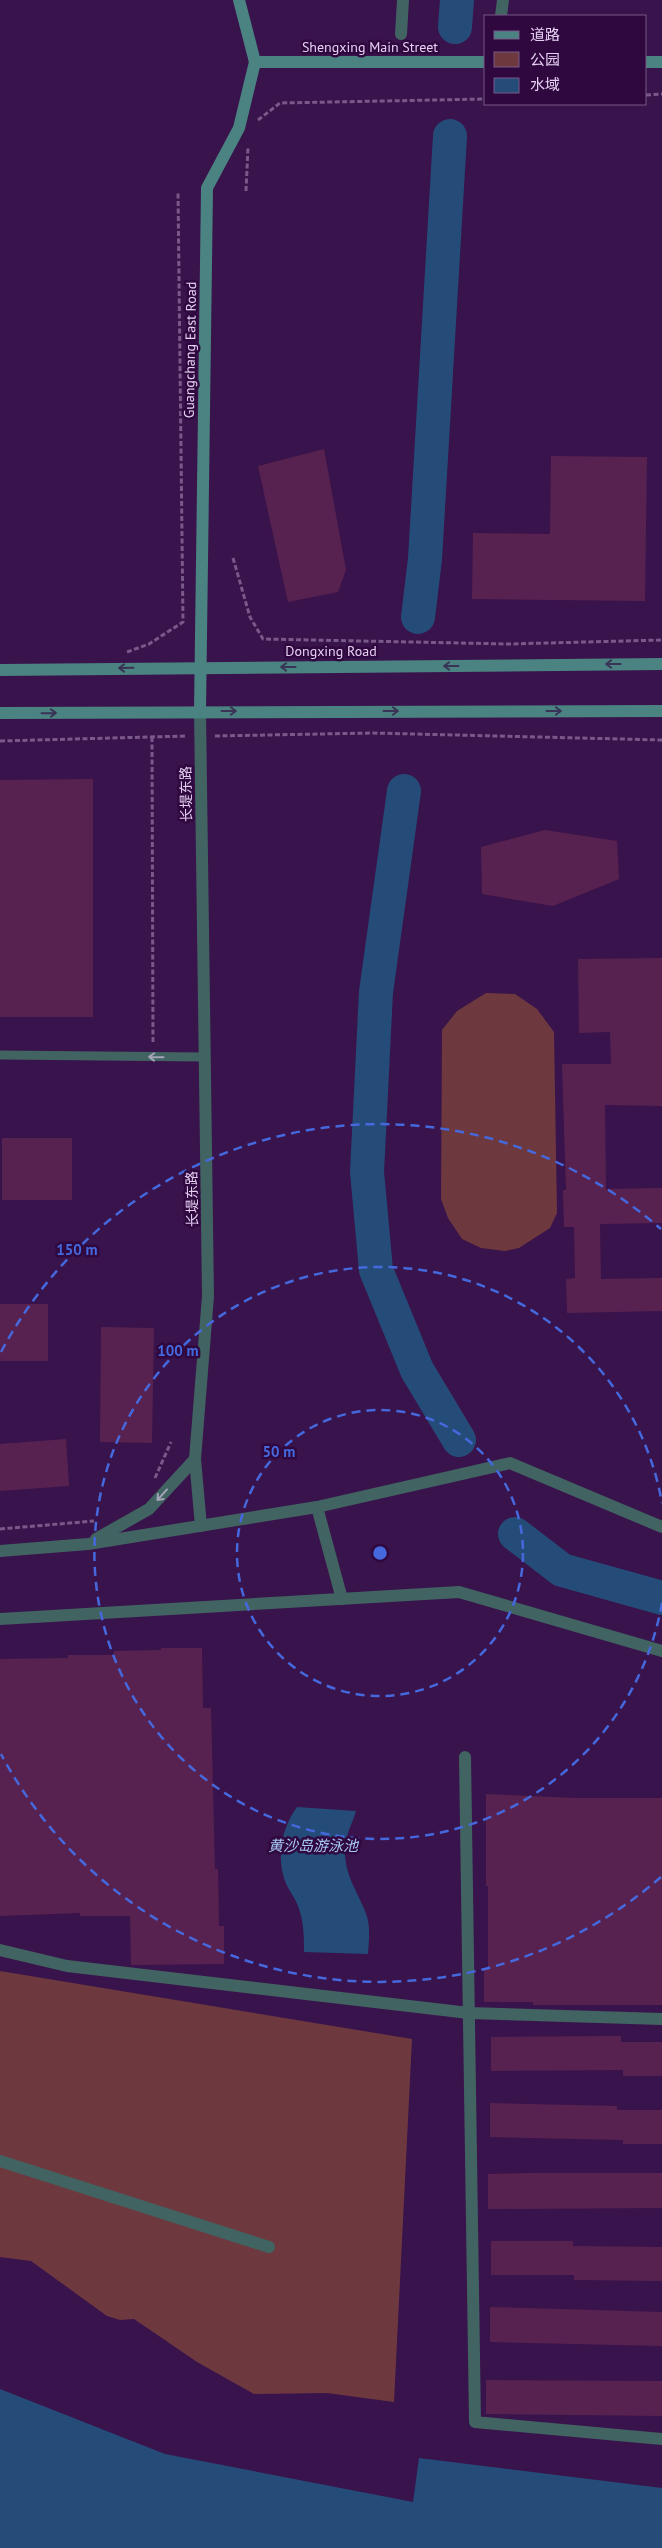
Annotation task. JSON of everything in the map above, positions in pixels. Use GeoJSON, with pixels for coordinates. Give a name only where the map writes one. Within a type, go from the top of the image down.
{"type":"FeatureCollection","features":[{"type":"Feature","properties":{"kind":"main road","name":"Guangchang East Road"},"geometry":{"type":"LineString","coordinates":[[200,711],[208,188],[240,128],[255,62],[239,0]]}},
{"type":"Feature","properties":{"kind":"main road","name":"Shengxing Main Street"},"geometry":{"type":"LineString","coordinates":[[255,62],[484,62]]}},
{"type":"Feature","properties":{"kind":"main road"},"geometry":{"type":"LineString","coordinates":[[647,62],[662,62]]}},
{"type":"Feature","properties":{"kind":"main road","name":"Dongxing Road"},"geometry":{"type":"LineString","coordinates":[[0,670],[662,664]]}},
{"type":"Feature","properties":{"kind":"main road"},"geometry":{"type":"LineString","coordinates":[[0,714],[200,711],[662,711]]}},
{"type":"Feature","properties":{"kind":"street"},"geometry":{"type":"LineString","coordinates":[[401,34],[403,0]]}},
{"type":"Feature","properties":{"kind":"street"},"geometry":{"type":"LineString","coordinates":[[501,15],[502,0]]}},
{"type":"Feature","properties":{"kind":"street","name":"长堤东路"},"geometry":{"type":"LineString","coordinates":[[200,711],[208,1296],[196,1459],[201,1526]]}},
{"type":"Feature","properties":{"kind":"street"},"geometry":{"type":"LineString","coordinates":[[88,1544],[149,1509],[196,1459]]}},
{"type":"Feature","properties":{"kind":"street"},"geometry":{"type":"LineString","coordinates":[[0,1551],[88,1544],[317,1507],[510,1463],[662,1527]]}},
{"type":"Feature","properties":{"kind":"street"},"geometry":{"type":"LineString","coordinates":[[317,1507],[342,1599]]}},
{"type":"Feature","properties":{"kind":"street"},"geometry":{"type":"LineString","coordinates":[[0,1619],[459,1592],[662,1651]]}},
{"type":"Feature","properties":{"kind":"street"},"geometry":{"type":"LineString","coordinates":[[465,1757],[475,2422],[662,2439]]}},
{"type":"Feature","properties":{"kind":"street"},"geometry":{"type":"LineString","coordinates":[[0,1950],[67,1966],[469,2012],[662,2019]]}},
{"type":"Feature","properties":{"kind":"street"},"geometry":{"type":"LineString","coordinates":[[0,2161],[269,2246]]}},
{"type":"Feature","properties":{"kind":"lane"},"geometry":{"type":"LineString","coordinates":[[0,1055],[205,1058]]}},
{"type":"Feature","properties":{"kind":"path"},"geometry":{"type":"LineString","coordinates":[[647,95],[662,94]]}},
{"type":"Feature","properties":{"kind":"path"},"geometry":{"type":"LineString","coordinates":[[256,126],[259,117],[280,103],[484,99]]}},
{"type":"Feature","properties":{"kind":"path"},"geometry":{"type":"LineString","coordinates":[[246,192],[248,144]]}},
{"type":"Feature","properties":{"kind":"path"},"geometry":{"type":"LineString","coordinates":[[118,655],[149,644],[183,622],[178,191]]}},
{"type":"Feature","properties":{"kind":"path"},"geometry":{"type":"LineString","coordinates":[[233,558],[250,617],[264,638],[509,644],[662,640]]}},
{"type":"Feature","properties":{"kind":"path"},"geometry":{"type":"LineString","coordinates":[[0,741],[372,733],[662,740]]}},
{"type":"Feature","properties":{"kind":"path"},"geometry":{"type":"LineString","coordinates":[[152,737],[154,1057]]}},
{"type":"Feature","properties":{"kind":"path"},"geometry":{"type":"LineString","coordinates":[[153,1484],[170,1442]]}},
{"type":"Feature","properties":{"kind":"path"},"geometry":{"type":"LineString","coordinates":[[0,1529],[100,1521]]}},
{"type":"Feature","properties":{"kind":"green space"},"geometry":{"type":"Polygon","coordinates":[[[486,993],[515,994],[537,1009],[554,1032],[557,1213],[550,1228],[519,1248],[505,1251],[481,1248],[462,1239],[448,1218],[441,1199],[442,1030],[457,1011],[486,993]]]}},
{"type":"Feature","properties":{"kind":"green space"},"geometry":{"type":"Polygon","coordinates":[[[0,1971],[412,2039],[394,2402],[327,2393],[254,2394],[197,2362],[134,2319],[120,2320],[107,2316],[31,2261],[0,2257],[0,1971]]]}},
{"type":"Feature","properties":{"kind":"water","name":"黄沙岛游泳池"},"geometry":{"type":"Polygon","coordinates":[[[297,1807],[356,1811],[346,1841],[346,1860],[349,1876],[367,1916],[369,1932],[368,1954],[304,1952],[301,1914],[285,1882],[281,1859],[284,1832],[297,1807]]]}},
{"type":"Feature","properties":{"kind":"water"},"geometry":{"type":"Polygon","coordinates":[[[0,2389],[165,2454],[413,2502],[419,2458],[662,2488],[662,2548],[0,2548],[0,2389]]]}},
{"type":"Feature","properties":{"kind":"building"},"geometry":{"type":"Polygon","coordinates":[[[324,449],[346,570],[338,592],[288,602],[258,466],[324,449]]]}},
{"type":"Feature","properties":{"kind":"building"},"geometry":{"type":"Polygon","coordinates":[[[551,456],[647,457],[645,601],[472,599],[473,533],[550,534],[551,456]]]}},
{"type":"Feature","properties":{"kind":"building"},"geometry":{"type":"Polygon","coordinates":[[[93,779],[93,1017],[0,1017],[0,780],[93,779]]]}},
{"type":"Feature","properties":{"kind":"building"},"geometry":{"type":"Polygon","coordinates":[[[545,830],[617,841],[619,879],[553,906],[482,894],[481,847],[545,830]]]}},
{"type":"Feature","properties":{"kind":"building"},"geometry":{"type":"Polygon","coordinates":[[[662,958],[662,1106],[605,1105],[606,1189],[662,1188],[662,1223],[600,1224],[601,1279],[662,1278],[662,1311],[567,1313],[566,1279],[575,1278],[574,1227],[564,1227],[563,1190],[566,1190],[562,1064],[611,1064],[610,1032],[579,1033],[578,959],[662,958]]]}},
{"type":"Feature","properties":{"kind":"building"},"geometry":{"type":"Polygon","coordinates":[[[2,1138],[72,1138],[72,1200],[2,1200],[2,1138]]]}},
{"type":"Feature","properties":{"kind":"building"},"geometry":{"type":"Polygon","coordinates":[[[0,1304],[48,1304],[48,1361],[0,1361],[0,1304]]]}},
{"type":"Feature","properties":{"kind":"building"},"geometry":{"type":"Polygon","coordinates":[[[101,1327],[154,1328],[152,1443],[100,1442],[101,1327]]]}},
{"type":"Feature","properties":{"kind":"building"},"geometry":{"type":"Polygon","coordinates":[[[66,1439],[69,1486],[0,1491],[0,1444],[66,1439]]]}},
{"type":"Feature","properties":{"kind":"building"},"geometry":{"type":"Polygon","coordinates":[[[161,1648],[202,1648],[203,1708],[211,1708],[215,1869],[218,1869],[219,1926],[224,1926],[224,1964],[131,1965],[130,1916],[80,1916],[80,1913],[0,1916],[0,1659],[68,1658],[68,1655],[114,1655],[114,1651],[161,1650],[161,1648]]]}},
{"type":"Feature","properties":{"kind":"building"},"geometry":{"type":"Polygon","coordinates":[[[486,1794],[574,1798],[662,1798],[662,2005],[533,2005],[533,2002],[484,2002],[484,1968],[488,1968],[486,1794]]]}},
{"type":"Feature","properties":{"kind":"building"},"geometry":{"type":"Polygon","coordinates":[[[621,2036],[621,2042],[662,2042],[662,2076],[623,2076],[623,2070],[491,2071],[491,2037],[621,2036]]]}},
{"type":"Feature","properties":{"kind":"building"},"geometry":{"type":"Polygon","coordinates":[[[490,2103],[617,2106],[617,2110],[662,2110],[662,2144],[623,2144],[623,2140],[490,2137],[490,2103]]]}},
{"type":"Feature","properties":{"kind":"building"},"geometry":{"type":"Polygon","coordinates":[[[662,2173],[662,2208],[488,2209],[488,2174],[662,2173]]]}},
{"type":"Feature","properties":{"kind":"building"},"geometry":{"type":"Polygon","coordinates":[[[491,2241],[573,2241],[573,2246],[662,2247],[662,2281],[574,2280],[574,2275],[491,2275],[491,2241]]]}},
{"type":"Feature","properties":{"kind":"building"},"geometry":{"type":"Polygon","coordinates":[[[490,2307],[662,2312],[662,2346],[490,2342],[490,2307]]]}},
{"type":"Feature","properties":{"kind":"building"},"geometry":{"type":"Polygon","coordinates":[[[486,2380],[662,2381],[662,2416],[486,2414],[486,2380]]]}},
{"type":"Feature","properties":{"kind":"waterway"},"geometry":{"type":"LineString","coordinates":[[455,27],[457,0]]}},
{"type":"Feature","properties":{"kind":"waterway"},"geometry":{"type":"LineString","coordinates":[[418,617],[425,559],[450,136]]}},
{"type":"Feature","properties":{"kind":"waterway"},"geometry":{"type":"LineString","coordinates":[[404,791],[376,992],[367,1172],[376,1270],[417,1370],[459,1440]]}},
{"type":"Feature","properties":{"kind":"waterway"},"geometry":{"type":"LineString","coordinates":[[515,1534],[562,1570],[662,1598]]}}]}
